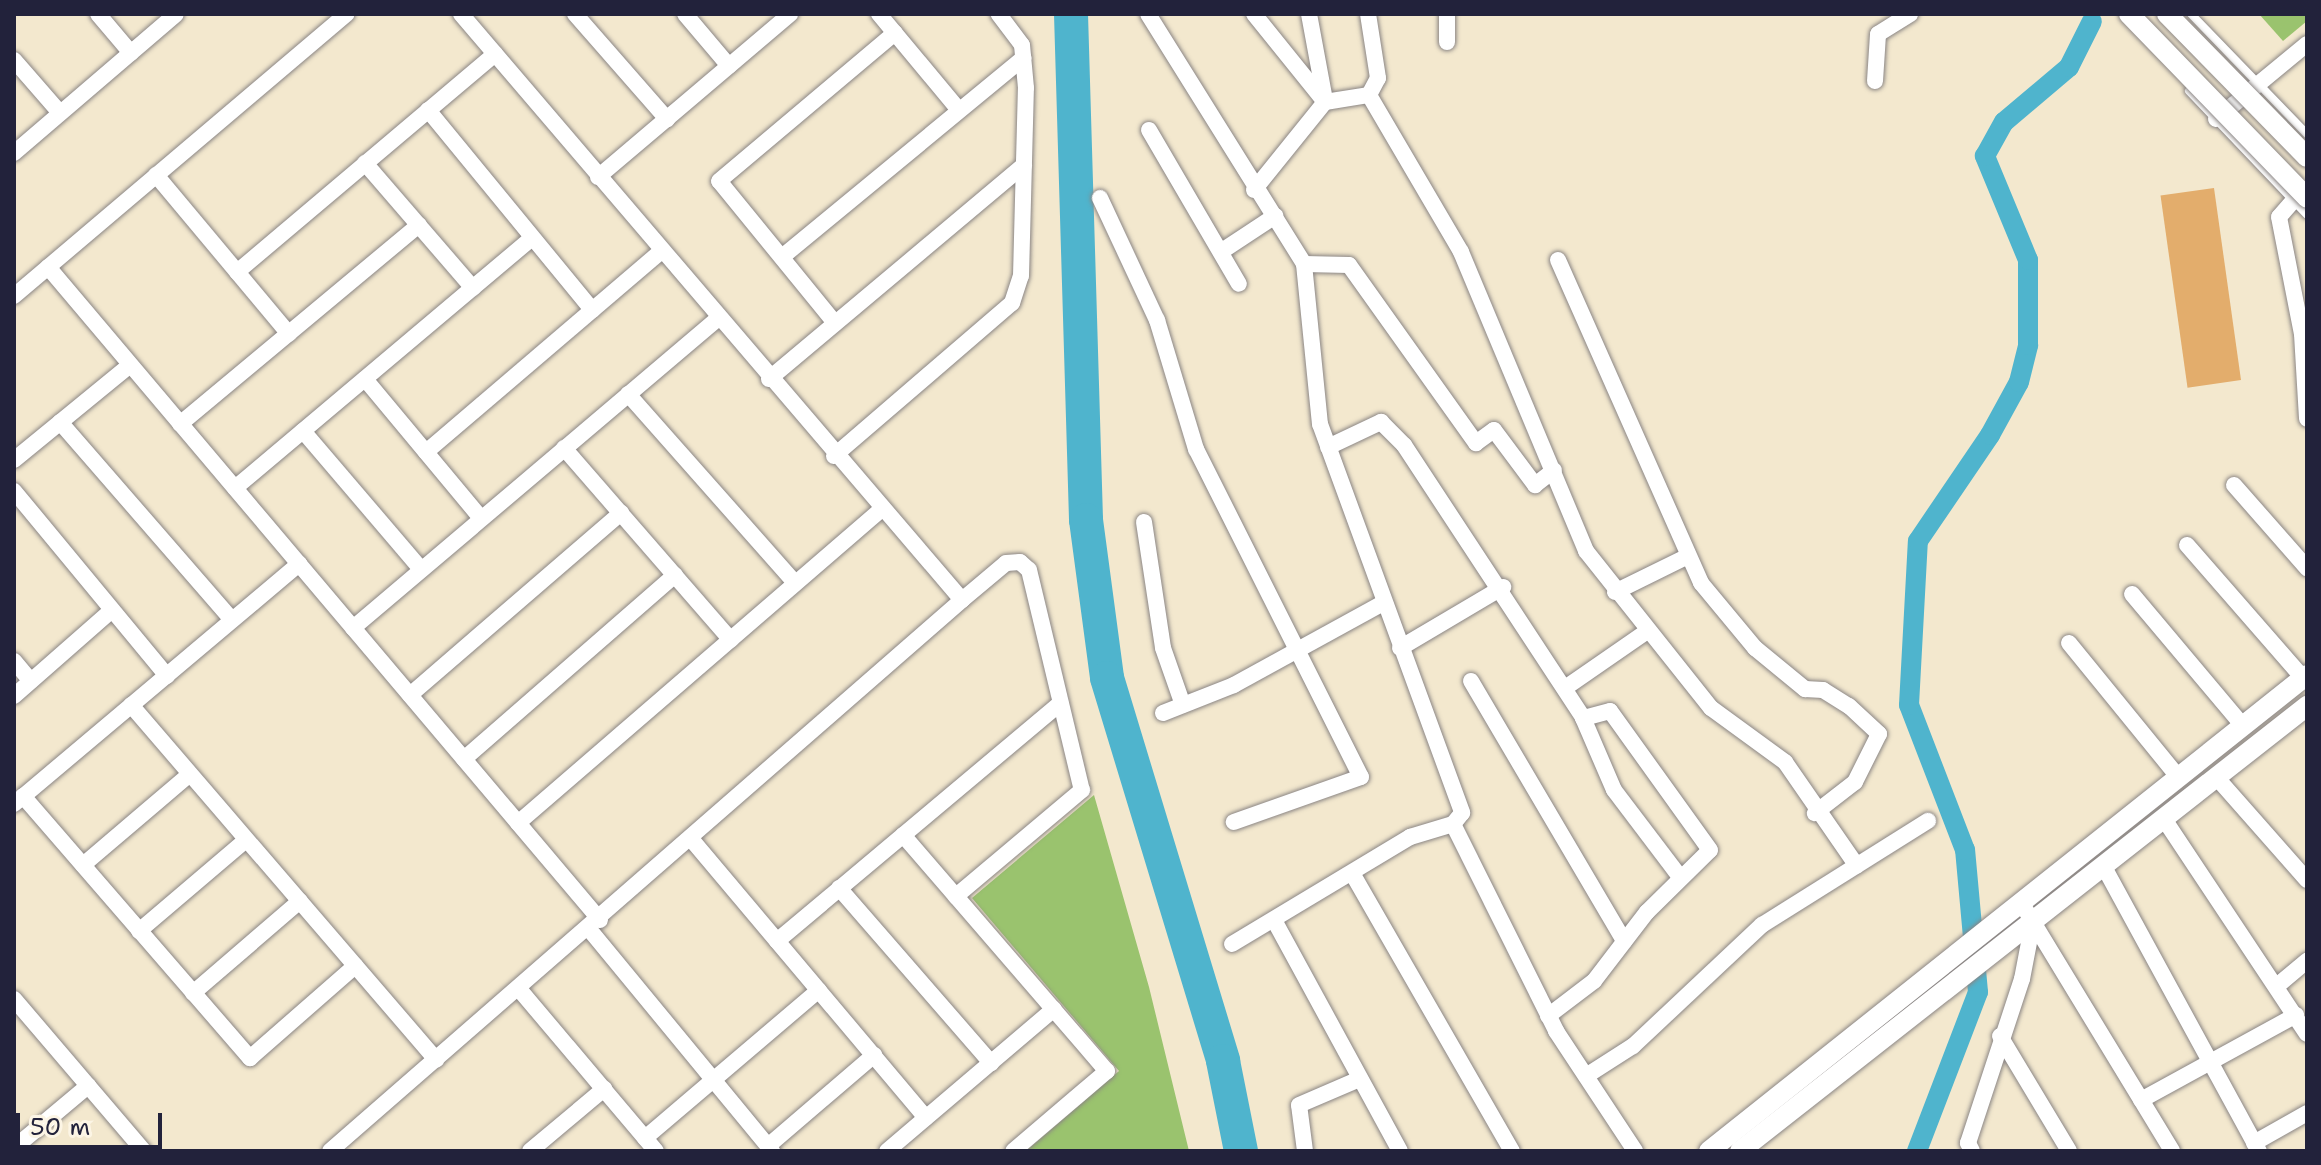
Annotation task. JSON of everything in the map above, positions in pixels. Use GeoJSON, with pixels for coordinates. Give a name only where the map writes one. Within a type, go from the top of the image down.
{"type":"FeatureCollection","features":[{"type":"Feature","properties":{"kind":"street"},"geometry":{"type":"LineString","coordinates":[[98,14],[131,53]]}},
{"type":"Feature","properties":{"kind":"street"},"geometry":{"type":"LineString","coordinates":[[14,153],[176,14]]}},
{"type":"Feature","properties":{"kind":"street"},"geometry":{"type":"LineString","coordinates":[[14,296],[346,14]]}},
{"type":"Feature","properties":{"kind":"street"},"geometry":{"type":"LineString","coordinates":[[461,14],[880,510],[962,600]]}},
{"type":"Feature","properties":{"kind":"street"},"geometry":{"type":"LineString","coordinates":[[575,14],[667,119]]}},
{"type":"Feature","properties":{"kind":"street"},"geometry":{"type":"LineString","coordinates":[[685,14],[729,66]]}},
{"type":"Feature","properties":{"kind":"street"},"geometry":{"type":"LineString","coordinates":[[598,177],[790,14]]}},
{"type":"Feature","properties":{"kind":"street"},"geometry":{"type":"LineString","coordinates":[[879,14],[959,110]]}},
{"type":"Feature","properties":{"kind":"street"},"geometry":{"type":"LineString","coordinates":[[834,456],[1012,303],[1021,276],[1023,58],[999,14]]}},
{"type":"Feature","properties":{"kind":"street"},"geometry":{"type":"LineString","coordinates":[[1148,14],[1254,190],[1275,216],[1304,264],[1307,337],[1328,447],[1462,813],[1453,824],[1410,837],[1232,944]]}},
{"type":"Feature","properties":{"kind":"street"},"geometry":{"type":"LineString","coordinates":[[1254,14],[1325,102]]}},
{"type":"Feature","properties":{"kind":"street"},"geometry":{"type":"LineString","coordinates":[[1309,14],[1325,102]]}},
{"type":"Feature","properties":{"kind":"street"},"geometry":{"type":"LineString","coordinates":[[1368,14],[1378,78],[1369,95]]}},
{"type":"Feature","properties":{"kind":"street"},"geometry":{"type":"LineString","coordinates":[[1447,14],[1447,42]]}},
{"type":"Feature","properties":{"kind":"street"},"geometry":{"type":"LineString","coordinates":[[1875,81],[1878,34],[1910,14]]}},
{"type":"Feature","properties":{"kind":"street"},"geometry":{"type":"LineString","coordinates":[[2129,14],[2300,200],[2279,217],[2304,336],[2307,419]]}},
{"type":"Feature","properties":{"kind":"street"},"geometry":{"type":"LineString","coordinates":[[2167,14],[2307,157]]}},
{"type":"Feature","properties":{"kind":"street"},"geometry":{"type":"LineString","coordinates":[[835,323],[719,181],[895,33]]}},
{"type":"Feature","properties":{"kind":"street"},"geometry":{"type":"LineString","coordinates":[[2216,119],[2307,44]]}},
{"type":"Feature","properties":{"kind":"street"},"geometry":{"type":"LineString","coordinates":[[237,272],[495,54]]}},
{"type":"Feature","properties":{"kind":"street"},"geometry":{"type":"LineString","coordinates":[[782,257],[1023,58]]}},
{"type":"Feature","properties":{"kind":"street"},"geometry":{"type":"LineString","coordinates":[[14,60],[60,113]]}},
{"type":"Feature","properties":{"kind":"street"},"geometry":{"type":"LineString","coordinates":[[1254,190],[1325,102],[1369,95]]}},
{"type":"Feature","properties":{"kind":"street"},"geometry":{"type":"LineString","coordinates":[[1369,95],[1461,252],[1586,551],[1646,632],[1711,708],[1785,762],[1815,813],[1857,866]]}},
{"type":"Feature","properties":{"kind":"street"},"geometry":{"type":"LineString","coordinates":[[428,110],[592,310]]}},
{"type":"Feature","properties":{"kind":"street"},"geometry":{"type":"LineString","coordinates":[[1149,130],[1239,284]]}},
{"type":"Feature","properties":{"kind":"street"},"geometry":{"type":"LineString","coordinates":[[365,163],[473,288]]}},
{"type":"Feature","properties":{"kind":"street"},"geometry":{"type":"LineString","coordinates":[[769,379],[1024,165]]}},
{"type":"Feature","properties":{"kind":"street"},"geometry":{"type":"LineString","coordinates":[[156,175],[289,334]]}},
{"type":"Feature","properties":{"kind":"street"},"geometry":{"type":"LineString","coordinates":[[1100,198],[1157,320],[1196,449],[1361,777],[1234,822]]}},
{"type":"Feature","properties":{"kind":"street"},"geometry":{"type":"LineString","coordinates":[[1222,251],[1275,216]]}},
{"type":"Feature","properties":{"kind":"street"},"geometry":{"type":"LineString","coordinates":[[180,424],[419,225]]}},
{"type":"Feature","properties":{"kind":"street"},"geometry":{"type":"LineString","coordinates":[[235,488],[532,238]]}},
{"type":"Feature","properties":{"kind":"street"},"geometry":{"type":"LineString","coordinates":[[426,452],[661,251]]}},
{"type":"Feature","properties":{"kind":"street"},"geometry":{"type":"LineString","coordinates":[[1558,260],[1686,557],[1755,648],[1879,734],[1855,782],[1815,813]]}},
{"type":"Feature","properties":{"kind":"street"},"geometry":{"type":"LineString","coordinates":[[1304,264],[1349,265],[1476,443],[1494,430],[1535,485],[1554,470]]}},
{"type":"Feature","properties":{"kind":"street"},"geometry":{"type":"LineString","coordinates":[[48,267],[518,823],[770,1149],[874,1055]]}},
{"type":"Feature","properties":{"kind":"street"},"geometry":{"type":"LineString","coordinates":[[353,628],[718,318]]}},
{"type":"Feature","properties":{"kind":"street"},"geometry":{"type":"LineString","coordinates":[[14,460],[130,365]]}},
{"type":"Feature","properties":{"kind":"street"},"geometry":{"type":"LineString","coordinates":[[365,379],[481,518]]}},
{"type":"Feature","properties":{"kind":"street"},"geometry":{"type":"LineString","coordinates":[[628,394],[795,583]]}},
{"type":"Feature","properties":{"kind":"street"},"geometry":{"type":"LineString","coordinates":[[60,422],[232,620]]}},
{"type":"Feature","properties":{"kind":"street"},"geometry":{"type":"LineString","coordinates":[[1328,447],[1381,422],[1503,587],[1583,718],[1614,790],[1680,877]]}},
{"type":"Feature","properties":{"kind":"street"},"geometry":{"type":"LineString","coordinates":[[303,431],[421,569]]}},
{"type":"Feature","properties":{"kind":"street"},"geometry":{"type":"LineString","coordinates":[[564,448],[731,640]]}},
{"type":"Feature","properties":{"kind":"street"},"geometry":{"type":"LineString","coordinates":[[2234,485],[2307,568]]}},
{"type":"Feature","properties":{"kind":"street"},"geometry":{"type":"LineString","coordinates":[[14,491],[167,676]]}},
{"type":"Feature","properties":{"kind":"street"},"geometry":{"type":"LineString","coordinates":[[518,823],[880,510]]}},
{"type":"Feature","properties":{"kind":"street"},"geometry":{"type":"LineString","coordinates":[[410,695],[621,513]]}},
{"type":"Feature","properties":{"kind":"street"},"geometry":{"type":"LineString","coordinates":[[1144,522],[1163,648],[1183,705]]}},
{"type":"Feature","properties":{"kind":"street"},"geometry":{"type":"LineString","coordinates":[[1709,1151],[2305,677],[2187,545]]}},
{"type":"Feature","properties":{"kind":"street"},"geometry":{"type":"LineString","coordinates":[[1615,592],[1686,557]]}},
{"type":"Feature","properties":{"kind":"street"},"geometry":{"type":"LineString","coordinates":[[330,1151],[692,840],[1006,563],[1029,570],[1082,790],[956,896]]}},
{"type":"Feature","properties":{"kind":"street"},"geometry":{"type":"LineString","coordinates":[[299,564],[19,800],[83,865],[250,1058],[355,966]]}},
{"type":"Feature","properties":{"kind":"street"},"geometry":{"type":"LineString","coordinates":[[464,759],[675,575]]}},
{"type":"Feature","properties":{"kind":"street"},"geometry":{"type":"LineString","coordinates":[[1400,648],[1503,587]]}},
{"type":"Feature","properties":{"kind":"street"},"geometry":{"type":"LineString","coordinates":[[2132,594],[2243,726]]}},
{"type":"Feature","properties":{"kind":"street"},"geometry":{"type":"LineString","coordinates":[[1163,713],[1296,651],[1383,603]]}},
{"type":"Feature","properties":{"kind":"street"},"geometry":{"type":"LineString","coordinates":[[14,696],[112,610]]}},
{"type":"Feature","properties":{"kind":"street"},"geometry":{"type":"LineString","coordinates":[[1565,688],[1646,632]]}},
{"type":"Feature","properties":{"kind":"street"},"geometry":{"type":"LineString","coordinates":[[2069,643],[2179,778]]}},
{"type":"Feature","properties":{"kind":"street"},"geometry":{"type":"LineString","coordinates":[[14,661],[31,681]]}},
{"type":"Feature","properties":{"kind":"street"},"geometry":{"type":"LineString","coordinates":[[1471,681],[1624,941]]}},
{"type":"Feature","properties":{"kind":"street"},"geometry":{"type":"LineString","coordinates":[[1740,1151],[2164,819],[2305,713],[2284,694]]}},
{"type":"Feature","properties":{"kind":"street"},"geometry":{"type":"LineString","coordinates":[[777,941],[1059,704]]}},
{"type":"Feature","properties":{"kind":"street"},"geometry":{"type":"LineString","coordinates":[[131,705],[436,1060]]}},
{"type":"Feature","properties":{"kind":"street"},"geometry":{"type":"LineString","coordinates":[[1548,1016],[1594,981],[1680,877],[1710,850],[1610,711],[1583,718]]}},
{"type":"Feature","properties":{"kind":"street"},"geometry":{"type":"LineString","coordinates":[[83,865],[190,774]]}},
{"type":"Feature","properties":{"kind":"street"},"geometry":{"type":"LineString","coordinates":[[2217,778],[2307,880]]}},
{"type":"Feature","properties":{"kind":"street"},"geometry":{"type":"LineString","coordinates":[[2164,819],[2278,985],[2307,1034]]}},
{"type":"Feature","properties":{"kind":"street"},"geometry":{"type":"LineString","coordinates":[[1586,1076],[1633,1046],[1762,925],[1928,821]]}},
{"type":"Feature","properties":{"kind":"street"},"geometry":{"type":"LineString","coordinates":[[1453,824],[1548,1016],[1635,1151]]}},
{"type":"Feature","properties":{"kind":"street"},"geometry":{"type":"LineString","coordinates":[[903,835],[1107,1071],[1013,1151]]}},
{"type":"Feature","properties":{"kind":"street"},"geometry":{"type":"LineString","coordinates":[[139,931],[246,840]]}},
{"type":"Feature","properties":{"kind":"street"},"geometry":{"type":"LineString","coordinates":[[692,840],[926,1118]]}},
{"type":"Feature","properties":{"kind":"street"},"geometry":{"type":"LineString","coordinates":[[2104,867],[2257,1147],[2307,1113]]}},
{"type":"Feature","properties":{"kind":"street"},"geometry":{"type":"LineString","coordinates":[[1352,873],[1512,1151]]}},
{"type":"Feature","properties":{"kind":"street"},"geometry":{"type":"LineString","coordinates":[[839,888],[991,1063]]}},
{"type":"Feature","properties":{"kind":"street"},"geometry":{"type":"LineString","coordinates":[[193,993],[300,901]]}},
{"type":"Feature","properties":{"kind":"street"},"geometry":{"type":"LineString","coordinates":[[2017,908],[2033,922],[2172,1151]]}},
{"type":"Feature","properties":{"kind":"street"},"geometry":{"type":"LineString","coordinates":[[1274,920],[1300,958],[1357,1080],[1400,1151]]}},
{"type":"Feature","properties":{"kind":"street"},"geometry":{"type":"LineString","coordinates":[[1972,1151],[1968,1143],[2033,922]]}},
{"type":"Feature","properties":{"kind":"street"},"geometry":{"type":"LineString","coordinates":[[2278,985],[2307,961]]}},
{"type":"Feature","properties":{"kind":"street"},"geometry":{"type":"LineString","coordinates":[[519,989],[650,1145],[715,1079],[819,990]]}},
{"type":"Feature","properties":{"kind":"street"},"geometry":{"type":"LineString","coordinates":[[14,999],[144,1151]]}},
{"type":"Feature","properties":{"kind":"street"},"geometry":{"type":"LineString","coordinates":[[887,1151],[1054,1009]]}},
{"type":"Feature","properties":{"kind":"street"},"geometry":{"type":"LineString","coordinates":[[2141,1100],[2296,1015]]}},
{"type":"Feature","properties":{"kind":"street"},"geometry":{"type":"LineString","coordinates":[[2000,1036],[2069,1151]]}},
{"type":"Feature","properties":{"kind":"street"},"geometry":{"type":"LineString","coordinates":[[1305,1151],[1299,1105],[1357,1080]]}},
{"type":"Feature","properties":{"kind":"street"},"geometry":{"type":"LineString","coordinates":[[14,1148],[88,1086]]}},
{"type":"Feature","properties":{"kind":"street"},"geometry":{"type":"LineString","coordinates":[[536,1149],[604,1089]]}},
{"type":"Feature","properties":{"kind":"lane"},"geometry":{"type":"LineString","coordinates":[[2117,14],[2216,119],[2300,200],[2307,215]]}},
{"type":"Feature","properties":{"kind":"lane"},"geometry":{"type":"LineString","coordinates":[[2191,14],[2307,134]]}},
{"type":"Feature","properties":{"kind":"green space"},"geometry":{"type":"Polygon","coordinates":[[[2259,14],[2307,14],[2307,21],[2283,41],[2259,14]]]}},
{"type":"Feature","properties":{"kind":"green space"},"geometry":{"type":"Polygon","coordinates":[[[1094,795],[1149,987],[1189,1151],[1026,1151],[1119,1071],[972,898],[1094,795]]]}},
{"type":"Feature","properties":{"kind":"building"},"geometry":{"type":"Polygon","coordinates":[[[2214,188],[2241,380],[2188,388],[2161,196],[2214,188]]]}},
{"type":"Feature","properties":{"kind":"waterway"},"geometry":{"type":"LineString","coordinates":[[1071,14],[1086,520],[1107,678],[1223,1061],[1241,1151]]}},
{"type":"Feature","properties":{"kind":"waterway"},"geometry":{"type":"LineString","coordinates":[[1917,1151],[1978,992],[1965,850],[1909,705],[1918,541],[1990,435],[2019,382],[2028,345],[2028,260],[1985,156],[2004,122],[2069,67],[2092,21]]}}]}
